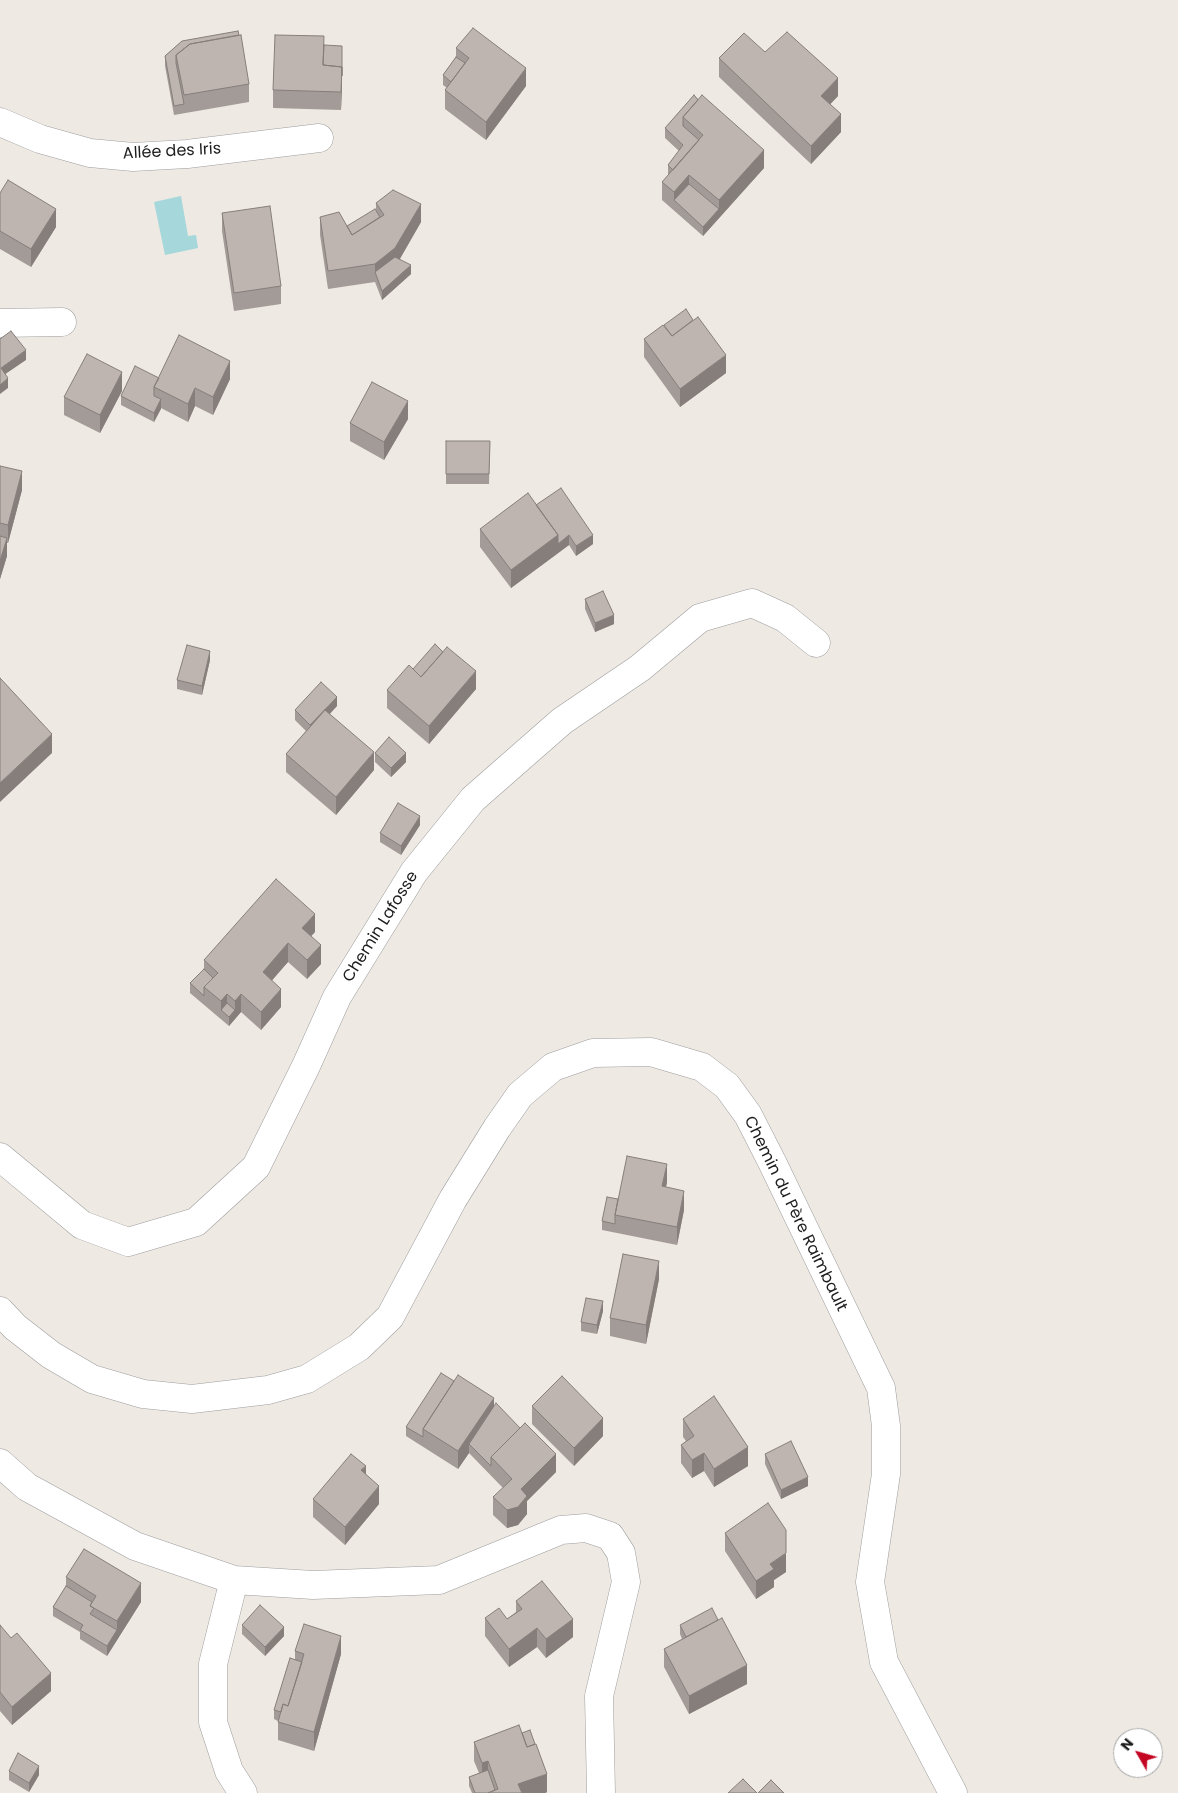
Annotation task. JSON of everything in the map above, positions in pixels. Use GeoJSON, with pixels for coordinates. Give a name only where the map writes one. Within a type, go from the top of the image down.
{"type":"FeatureCollection","features":[{"type":"Feature","properties":{"kind":"street","name":"Allée des Iris"},"geometry":{"type":"LineString","coordinates":[[0,122],[40,139],[90,153],[133,157],[187,154],[319,138]]}},
{"type":"Feature","properties":{"kind":"street"},"geometry":{"type":"LineString","coordinates":[[0,323],[62,322]]}},
{"type":"Feature","properties":{"kind":"street","name":"Chemin Lafosse"},"geometry":{"type":"LineString","coordinates":[[0,1156],[82,1226],[128,1242],[196,1222],[256,1167],[306,1066],[337,997],[414,872],[473,798],[562,721],[640,668],[700,618],[752,603],[785,618],[816,643]]}},
{"type":"Feature","properties":{"kind":"street","name":"Chemin du Père Raimbault"},"geometry":{"type":"LineString","coordinates":[[0,1311],[14,1326],[52,1355],[92,1379],[143,1394],[192,1399],[268,1390],[307,1379],[359,1347],[390,1317],[453,1199],[497,1128],[520,1095],[553,1067],[593,1054],[651,1052],[702,1067],[727,1086],[748,1115],[881,1388],[886,1426],[886,1474],[870,1582],[884,1662],[953,1793]]}},
{"type":"Feature","properties":{"kind":"street"},"geometry":{"type":"LineString","coordinates":[[0,1463],[27,1487],[135,1546],[234,1580],[313,1585],[439,1580],[561,1530],[586,1528],[610,1536],[621,1553],[626,1582],[599,1696],[601,1793]]}},
{"type":"Feature","properties":{"kind":"street"},"geometry":{"type":"LineString","coordinates":[[234,1580],[213,1664],[213,1722],[230,1771],[243,1793]]}},
{"type":"Feature","properties":{"kind":"water"},"geometry":{"type":"Polygon","coordinates":[[[181,196],[188,236],[196,235],[198,248],[165,255],[154,202],[181,196]]]}},
{"type":"Feature","properties":{"kind":"building"},"geometry":{"type":"Polygon","coordinates":[[[473,28],[526,68],[486,122],[445,90],[469,58],[456,48],[473,28]]]}},
{"type":"Feature","properties":{"kind":"building"},"geometry":{"type":"Polygon","coordinates":[[[238,31],[239,35],[190,44],[176,55],[184,104],[174,106],[165,56],[182,41],[238,31]]]}},
{"type":"Feature","properties":{"kind":"building"},"geometry":{"type":"Polygon","coordinates":[[[787,32],[838,78],[821,96],[841,114],[811,146],[719,58],[744,33],[765,52],[787,32]]]}},
{"type":"Feature","properties":{"kind":"building"},"geometry":{"type":"Polygon","coordinates":[[[241,35],[249,84],[184,95],[176,55],[190,44],[241,35]]]}},
{"type":"Feature","properties":{"kind":"building"},"geometry":{"type":"Polygon","coordinates":[[[275,35],[324,36],[323,65],[342,67],[341,92],[273,90],[275,35]]]}},
{"type":"Feature","properties":{"kind":"building"},"geometry":{"type":"Polygon","coordinates":[[[324,45],[342,46],[342,67],[323,65],[324,45]]]}},
{"type":"Feature","properties":{"kind":"building"},"geometry":{"type":"Polygon","coordinates":[[[456,57],[465,63],[451,82],[443,75],[456,57]]]}},
{"type":"Feature","properties":{"kind":"building"},"geometry":{"type":"Polygon","coordinates":[[[694,95],[698,100],[683,117],[683,126],[699,140],[673,170],[668,165],[683,145],[665,128],[694,95]]]}},
{"type":"Feature","properties":{"kind":"building"},"geometry":{"type":"Polygon","coordinates":[[[702,95],[764,150],[719,200],[689,175],[674,192],[662,182],[703,135],[683,117],[702,95]]]}},
{"type":"Feature","properties":{"kind":"building"},"geometry":{"type":"Polygon","coordinates":[[[8,180],[56,209],[31,249],[0,231],[0,193],[8,180]]]}},
{"type":"Feature","properties":{"kind":"building"},"geometry":{"type":"Polygon","coordinates":[[[689,184],[719,209],[703,227],[674,200],[689,184]]]}},
{"type":"Feature","properties":{"kind":"building"},"geometry":{"type":"Polygon","coordinates":[[[393,190],[421,204],[395,248],[375,264],[328,271],[320,217],[339,212],[352,235],[384,215],[376,203],[393,190]]]}},
{"type":"Feature","properties":{"kind":"building"},"geometry":{"type":"Polygon","coordinates":[[[270,206],[281,286],[234,293],[222,213],[270,206]]]}},
{"type":"Feature","properties":{"kind":"building"},"geometry":{"type":"Polygon","coordinates":[[[375,209],[380,217],[352,235],[347,226],[375,209]]]}},
{"type":"Feature","properties":{"kind":"building"},"geometry":{"type":"Polygon","coordinates":[[[395,257],[411,265],[382,291],[375,272],[395,257]]]}},
{"type":"Feature","properties":{"kind":"building"},"geometry":{"type":"Polygon","coordinates":[[[686,309],[693,320],[672,336],[664,325],[686,309]]]}},
{"type":"Feature","properties":{"kind":"building"},"geometry":{"type":"Polygon","coordinates":[[[698,317],[726,355],[680,389],[644,339],[663,325],[672,336],[698,317]]]}},
{"type":"Feature","properties":{"kind":"building"},"geometry":{"type":"Polygon","coordinates":[[[11,331],[26,350],[1,368],[8,378],[0,385],[0,339],[11,331]]]}},
{"type":"Feature","properties":{"kind":"building"},"geometry":{"type":"Polygon","coordinates":[[[179,335],[230,361],[213,397],[195,388],[188,404],[154,387],[179,335]]]}},
{"type":"Feature","properties":{"kind":"building"},"geometry":{"type":"Polygon","coordinates":[[[87,354],[122,372],[100,415],[64,397],[87,354]]]}},
{"type":"Feature","properties":{"kind":"building"},"geometry":{"type":"Polygon","coordinates":[[[135,366],[159,378],[154,387],[154,396],[161,399],[154,413],[121,396],[135,366]]]}},
{"type":"Feature","properties":{"kind":"building"},"geometry":{"type":"Polygon","coordinates":[[[372,382],[408,401],[384,442],[350,423],[372,382]]]}},
{"type":"Feature","properties":{"kind":"building"},"geometry":{"type":"Polygon","coordinates":[[[446,441],[490,441],[489,474],[446,474],[446,441]]]}},
{"type":"Feature","properties":{"kind":"building"},"geometry":{"type":"Polygon","coordinates":[[[0,466],[22,471],[8,525],[0,523],[0,466]]]}},
{"type":"Feature","properties":{"kind":"building"},"geometry":{"type":"Polygon","coordinates":[[[561,488],[593,535],[576,546],[569,535],[558,544],[558,535],[536,505],[561,488]]]}},
{"type":"Feature","properties":{"kind":"building"},"geometry":{"type":"Polygon","coordinates":[[[528,493],[558,535],[511,570],[480,529],[528,493]]]}},
{"type":"Feature","properties":{"kind":"building"},"geometry":{"type":"Polygon","coordinates":[[[0,536],[7,538],[0,561],[0,536]]]}},
{"type":"Feature","properties":{"kind":"building"},"geometry":{"type":"Polygon","coordinates":[[[603,591],[614,615],[595,623],[585,599],[603,591]]]}},
{"type":"Feature","properties":{"kind":"building"},"geometry":{"type":"Polygon","coordinates":[[[435,644],[443,652],[421,677],[413,669],[435,644]]]}},
{"type":"Feature","properties":{"kind":"building"},"geometry":{"type":"Polygon","coordinates":[[[187,645],[210,651],[202,686],[177,680],[187,645]]]}},
{"type":"Feature","properties":{"kind":"building"},"geometry":{"type":"Polygon","coordinates":[[[447,647],[476,671],[429,726],[387,690],[409,665],[421,677],[447,647]]]}},
{"type":"Feature","properties":{"kind":"building"},"geometry":{"type":"Polygon","coordinates":[[[0,678],[52,734],[0,783],[0,678]]]}},
{"type":"Feature","properties":{"kind":"building"},"geometry":{"type":"Polygon","coordinates":[[[321,682],[337,697],[310,725],[295,710],[321,682]]]}},
{"type":"Feature","properties":{"kind":"building"},"geometry":{"type":"Polygon","coordinates":[[[325,710],[374,752],[336,797],[286,754],[325,710]]]}},
{"type":"Feature","properties":{"kind":"building"},"geometry":{"type":"Polygon","coordinates":[[[389,737],[406,753],[391,768],[375,753],[389,737]]]}},
{"type":"Feature","properties":{"kind":"building"},"geometry":{"type":"Polygon","coordinates":[[[398,803],[420,816],[401,846],[380,833],[398,803]]]}},
{"type":"Feature","properties":{"kind":"building"},"geometry":{"type":"Polygon","coordinates":[[[276,879],[315,914],[302,928],[321,945],[307,960],[288,943],[263,972],[281,989],[261,1012],[241,994],[235,1001],[227,994],[221,1001],[204,987],[218,973],[204,960],[276,879]]]}},
{"type":"Feature","properties":{"kind":"building"},"geometry":{"type":"Polygon","coordinates":[[[204,969],[213,978],[204,987],[204,996],[190,983],[204,969]]]}},
{"type":"Feature","properties":{"kind":"building"},"geometry":{"type":"Polygon","coordinates":[[[227,1003],[235,1010],[229,1017],[221,1010],[227,1003]]]}},
{"type":"Feature","properties":{"kind":"building"},"geometry":{"type":"Polygon","coordinates":[[[627,1156],[667,1164],[662,1186],[684,1191],[677,1227],[615,1215],[627,1156]]]}},
{"type":"Feature","properties":{"kind":"building"},"geometry":{"type":"Polygon","coordinates":[[[607,1197],[618,1199],[615,1224],[602,1221],[607,1197]]]}},
{"type":"Feature","properties":{"kind":"building"},"geometry":{"type":"Polygon","coordinates":[[[623,1254],[659,1261],[646,1325],[610,1318],[623,1254]]]}},
{"type":"Feature","properties":{"kind":"building"},"geometry":{"type":"Polygon","coordinates":[[[586,1298],[603,1301],[597,1325],[581,1322],[586,1298]]]}},
{"type":"Feature","properties":{"kind":"building"},"geometry":{"type":"Polygon","coordinates":[[[441,1373],[454,1381],[423,1429],[423,1437],[406,1427],[441,1373]]]}},
{"type":"Feature","properties":{"kind":"building"},"geometry":{"type":"Polygon","coordinates":[[[458,1375],[494,1398],[458,1451],[423,1429],[458,1375]]]}},
{"type":"Feature","properties":{"kind":"building"},"geometry":{"type":"Polygon","coordinates":[[[562,1376],[603,1418],[574,1448],[532,1406],[562,1376]]]}},
{"type":"Feature","properties":{"kind":"building"},"geometry":{"type":"Polygon","coordinates":[[[714,1396],[748,1447],[714,1469],[704,1453],[692,1460],[681,1445],[694,1436],[683,1419],[714,1396]]]}},
{"type":"Feature","properties":{"kind":"building"},"geometry":{"type":"Polygon","coordinates":[[[496,1403],[520,1428],[491,1457],[491,1466],[469,1444],[496,1403]]]}},
{"type":"Feature","properties":{"kind":"building"},"geometry":{"type":"Polygon","coordinates":[[[525,1423],[556,1454],[521,1489],[527,1496],[518,1507],[507,1510],[493,1497],[512,1479],[491,1457],[525,1423]]]}},
{"type":"Feature","properties":{"kind":"building"},"geometry":{"type":"Polygon","coordinates":[[[791,1441],[808,1477],[781,1490],[765,1454],[791,1441]]]}},
{"type":"Feature","properties":{"kind":"building"},"geometry":{"type":"Polygon","coordinates":[[[351,1454],[366,1466],[361,1470],[379,1486],[345,1527],[313,1499],[351,1454]]]}},
{"type":"Feature","properties":{"kind":"building"},"geometry":{"type":"Polygon","coordinates":[[[768,1503],[786,1530],[786,1553],[770,1564],[774,1569],[756,1581],[725,1533],[768,1503]]]}},
{"type":"Feature","properties":{"kind":"building"},"geometry":{"type":"Polygon","coordinates":[[[84,1549],[141,1583],[117,1621],[90,1606],[96,1596],[66,1577],[84,1549]]]}},
{"type":"Feature","properties":{"kind":"building"},"geometry":{"type":"Polygon","coordinates":[[[542,1581],[573,1619],[546,1639],[537,1628],[509,1649],[485,1618],[499,1608],[507,1619],[522,1609],[516,1601],[542,1581]]]}},
{"type":"Feature","properties":{"kind":"building"},"geometry":{"type":"Polygon","coordinates":[[[66,1586],[92,1602],[90,1606],[94,1608],[90,1614],[117,1630],[107,1646],[80,1630],[83,1625],[53,1607],[66,1586]]]}},
{"type":"Feature","properties":{"kind":"building"},"geometry":{"type":"Polygon","coordinates":[[[260,1605],[284,1627],[265,1647],[242,1625],[260,1605]]]}},
{"type":"Feature","properties":{"kind":"building"},"geometry":{"type":"Polygon","coordinates":[[[712,1608],[718,1620],[686,1637],[680,1625],[712,1608]]]}},
{"type":"Feature","properties":{"kind":"building"},"geometry":{"type":"Polygon","coordinates":[[[722,1618],[747,1665],[689,1696],[664,1649],[722,1618]]]}},
{"type":"Feature","properties":{"kind":"building"},"geometry":{"type":"Polygon","coordinates":[[[304,1624],[341,1636],[314,1732],[278,1722],[283,1704],[288,1706],[304,1654],[295,1651],[304,1624]]]}},
{"type":"Feature","properties":{"kind":"building"},"geometry":{"type":"Polygon","coordinates":[[[0,1625],[11,1638],[17,1633],[51,1673],[12,1707],[0,1692],[0,1625]]]}},
{"type":"Feature","properties":{"kind":"building"},"geometry":{"type":"Polygon","coordinates":[[[290,1658],[302,1662],[288,1706],[283,1704],[281,1712],[274,1710],[290,1658]]]}},
{"type":"Feature","properties":{"kind":"building"},"geometry":{"type":"Polygon","coordinates":[[[519,1725],[527,1747],[536,1744],[547,1774],[518,1784],[522,1793],[488,1793],[498,1789],[488,1761],[482,1763],[474,1742],[519,1725]]]}},
{"type":"Feature","properties":{"kind":"building"},"geometry":{"type":"Polygon","coordinates":[[[530,1730],[535,1744],[527,1747],[522,1733],[530,1730]]]}},
{"type":"Feature","properties":{"kind":"building"},"geometry":{"type":"Polygon","coordinates":[[[18,1753],[39,1766],[29,1783],[9,1771],[18,1753]]]}},
{"type":"Feature","properties":{"kind":"building"},"geometry":{"type":"Polygon","coordinates":[[[488,1770],[495,1790],[488,1793],[475,1793],[469,1777],[488,1770]]]}},
{"type":"Feature","properties":{"kind":"building"},"geometry":{"type":"Polygon","coordinates":[[[743,1779],[757,1793],[728,1793],[743,1779]]]}},
{"type":"Feature","properties":{"kind":"building"},"geometry":{"type":"Polygon","coordinates":[[[771,1780],[784,1793],[758,1793],[771,1780]]]}}]}
